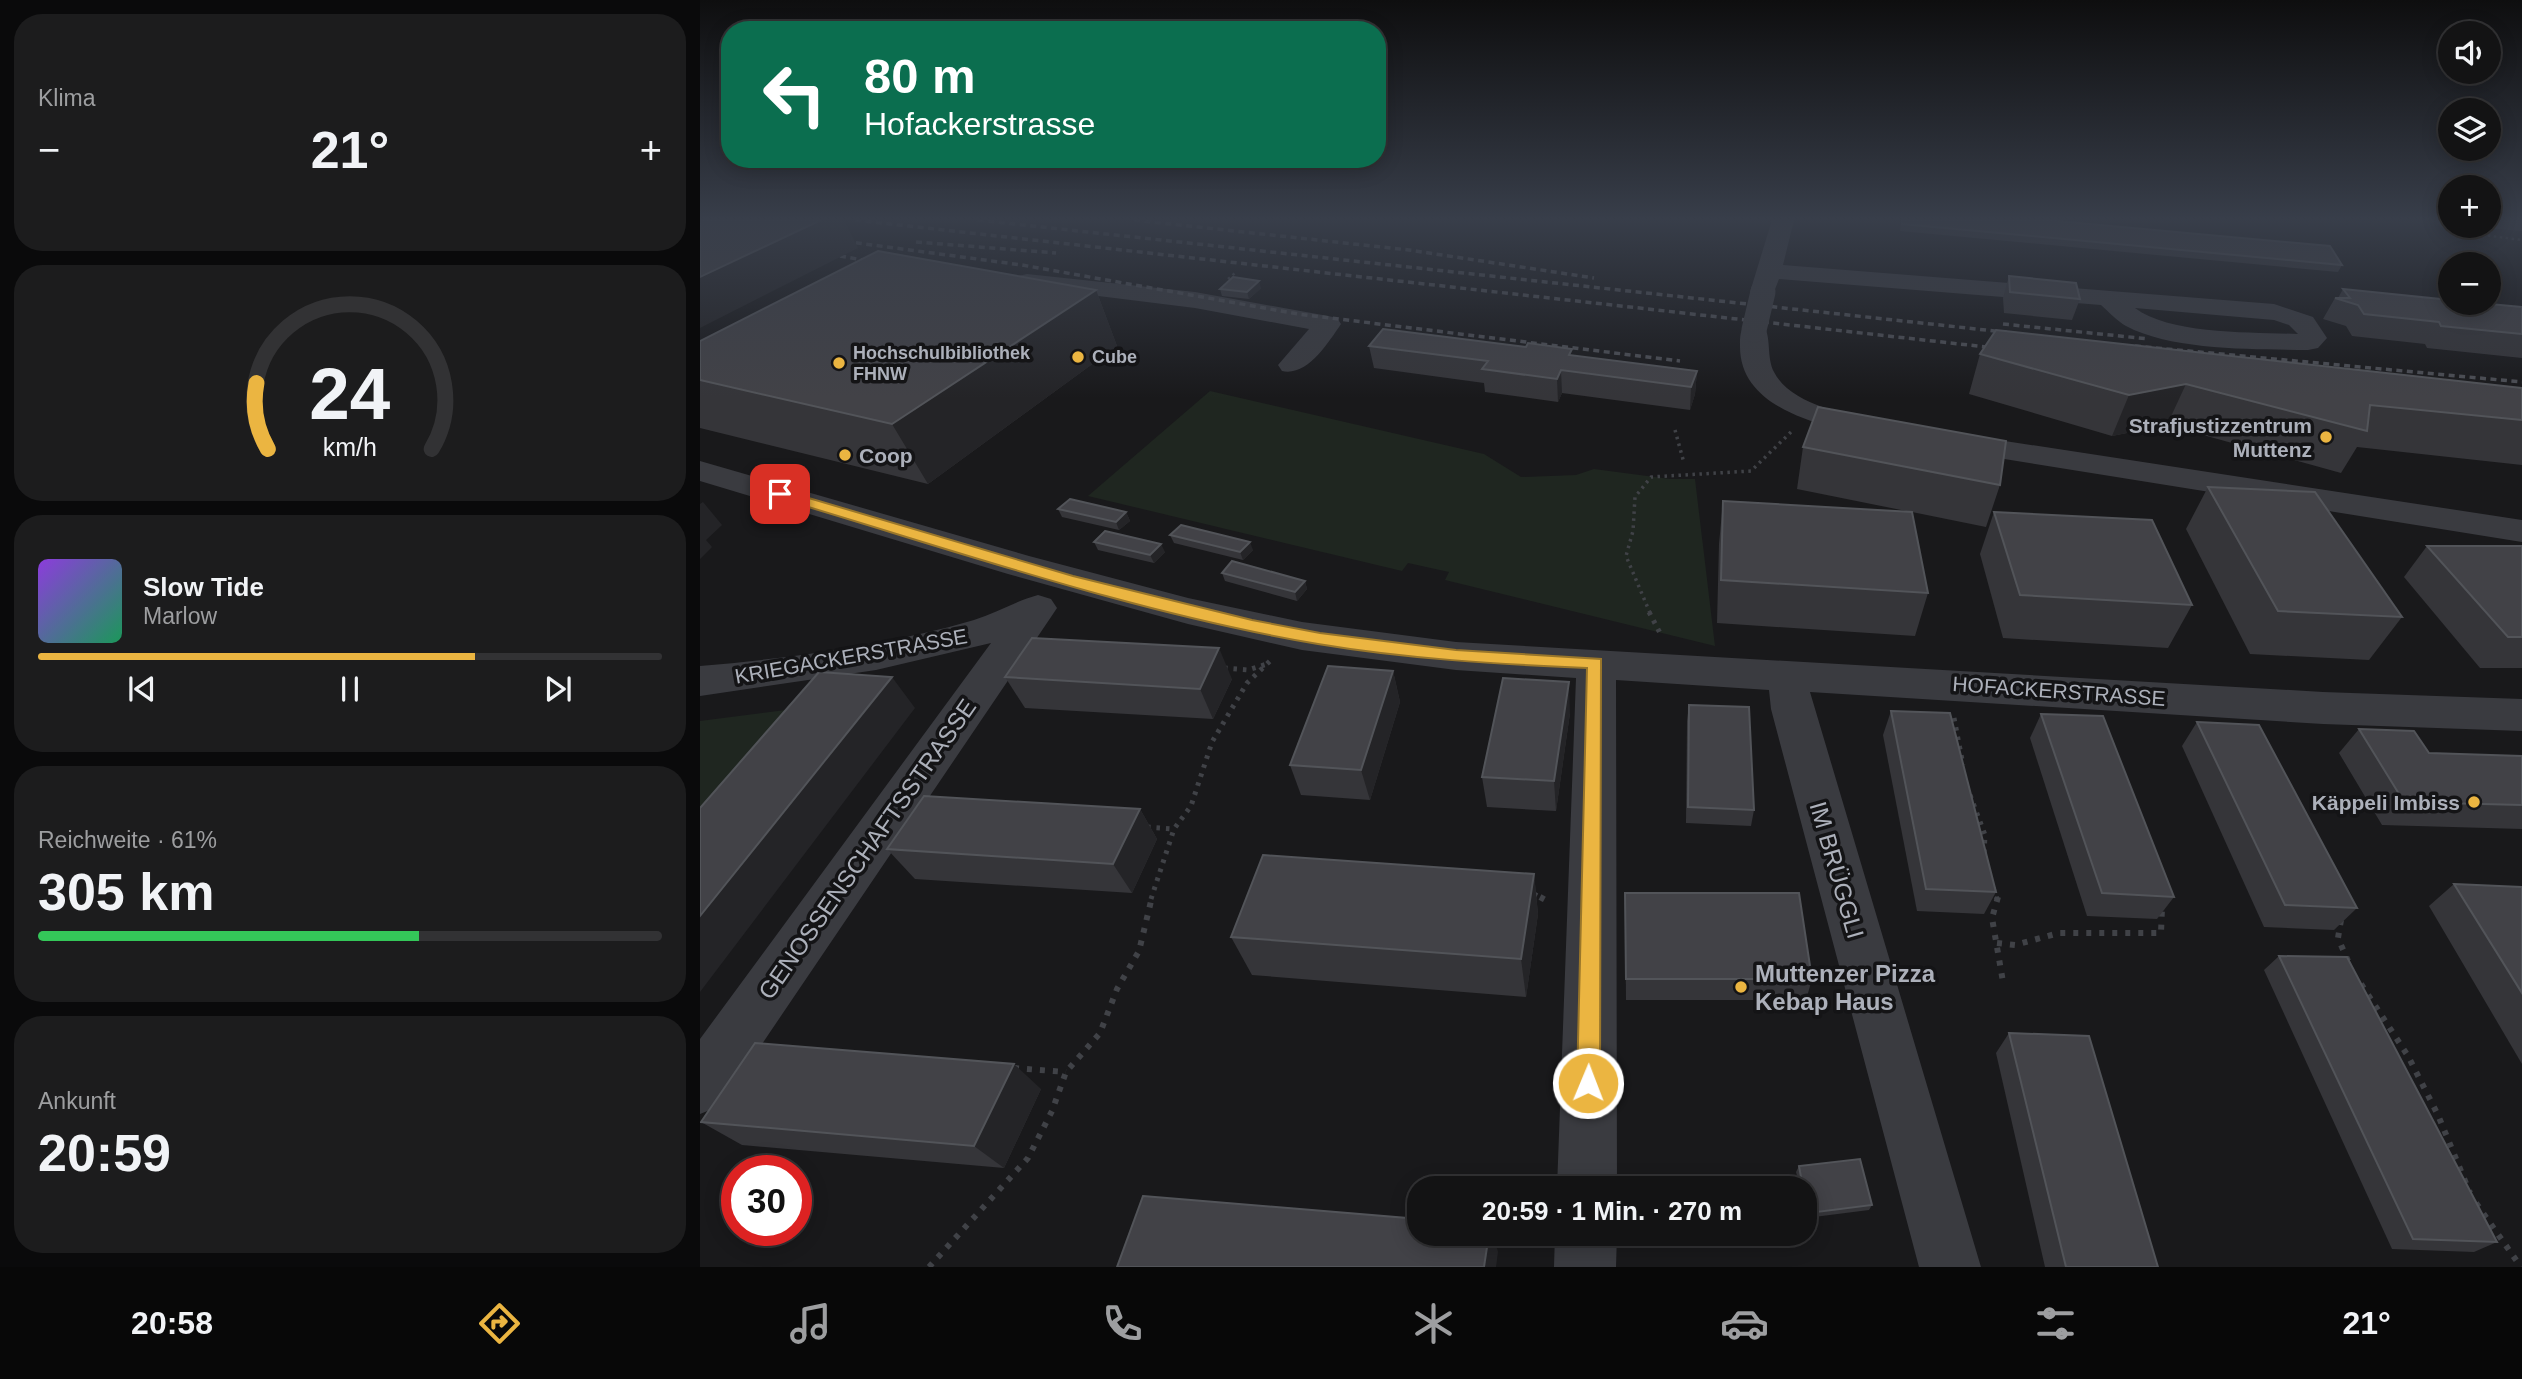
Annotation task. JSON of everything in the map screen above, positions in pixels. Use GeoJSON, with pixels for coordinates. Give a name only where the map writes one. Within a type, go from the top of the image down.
{"type":"FeatureCollection","features":[{"type":"Feature","properties":{"kind":"street"},"geometry":{"type":"LineString","coordinates":[[1010,279],[1195,300],[1328,324],[1292,365]]}},
{"type":"Feature","properties":{"kind":"street"},"geometry":{"type":"LineString","coordinates":[[1767,279],[1754,330],[1752,351],[1756,368],[1766,385],[1808,411],[1903,434],[2522,531]]}},
{"type":"Feature","properties":{"kind":"street"},"geometry":{"type":"LineString","coordinates":[[1852,279],[2108,298],[2290,315],[2304,322],[2311,330],[2313,338],[2308,342],[2277,342],[2164,330],[2133,320],[2108,298]]}},
{"type":"Feature","properties":{"kind":"street","name":"HOFACKERSTRASSE"},"geometry":{"type":"LineString","coordinates":[[700,471],[1072,580],[1276,648],[1596,663],[2323,708],[2522,715]]}},
{"type":"Feature","properties":{"kind":"street","name":"KRIEGACKERSTRASSE"},"geometry":{"type":"LineString","coordinates":[[700,681],[819,664],[970,636],[1033,612],[1072,580]]}},
{"type":"Feature","properties":{"kind":"street","name":"GENOSSENSCHAFTSSTRASSE"},"geometry":{"type":"LineString","coordinates":[[700,1086],[1033,612]]}},
{"type":"Feature","properties":{"kind":"street"},"geometry":{"type":"LineString","coordinates":[[1587,1176],[1596,663]]}},
{"type":"Feature","properties":{"kind":"street","name":"IM BRÜGGLI"},"geometry":{"type":"LineString","coordinates":[[1787,675],[1792,709],[1950,1267]]}},
{"type":"Feature","properties":{"kind":"street"},"geometry":{"type":"LineString","coordinates":[[1585,1267],[1586,1246]]}},
{"type":"Feature","properties":{"kind":"path"},"geometry":{"type":"LineString","coordinates":[[1660,633],[1626,556],[1633,531],[1635,497],[1651,477],[1751,471],[1797,427]]}},
{"type":"Feature","properties":{"kind":"path"},"geometry":{"type":"LineString","coordinates":[[1675,430],[1684,463]]}},
{"type":"Feature","properties":{"kind":"path"},"geometry":{"type":"LineString","coordinates":[[1222,668],[1248,670],[1276,648]]}},
{"type":"Feature","properties":{"kind":"path"},"geometry":{"type":"LineString","coordinates":[[929,1267],[1028,1158],[1052,1111],[1066,1072],[1100,1032],[1117,989],[1139,951],[1150,903],[1174,829],[1191,806],[1212,742],[1247,682],[1276,648]]}},
{"type":"Feature","properties":{"kind":"path"},"geometry":{"type":"LineString","coordinates":[[1947,684],[1962,772]]}},
{"type":"Feature","properties":{"kind":"path"},"geometry":{"type":"LineString","coordinates":[[1966,788],[1976,805],[1985,835],[1984,859]]}},
{"type":"Feature","properties":{"kind":"path"},"geometry":{"type":"LineString","coordinates":[[1134,827],[1174,829]]}},
{"type":"Feature","properties":{"kind":"path"},"geometry":{"type":"LineString","coordinates":[[1988,880],[1998,897],[1992,918],[2003,982]]}},
{"type":"Feature","properties":{"kind":"path"},"geometry":{"type":"LineString","coordinates":[[1525,889],[1591,925]]}},
{"type":"Feature","properties":{"kind":"path"},"geometry":{"type":"LineString","coordinates":[[1997,943],[2015,945],[2059,933],[2161,933],[2164,914],[2160,901]]}},
{"type":"Feature","properties":{"kind":"path"},"geometry":{"type":"LineString","coordinates":[[2337,906],[2342,916],[2338,938],[2352,972],[2408,1056],[2438,1115],[2473,1200],[2521,1267]]}},
{"type":"Feature","properties":{"kind":"path"},"geometry":{"type":"LineString","coordinates":[[998,1067],[1066,1072]]}},
{"type":"Feature","properties":{"kind":"shaded area"},"geometry":{"type":"Polygon","coordinates":[[[1210,391],[1484,454],[1521,477],[1576,475],[1594,469],[1670,479],[1695,479],[1715,646],[1445,580],[1449,572],[1408,563],[1402,571],[1088,496],[1210,391]]]}},
{"type":"Feature","properties":{"kind":"shaded area"},"geometry":{"type":"Polygon","coordinates":[[[809,707],[700,834],[700,721],[809,707]]]}},
{"type":"Feature","properties":{"kind":"building"},"geometry":{"type":"Polygon","coordinates":[[[822,279],[1035,279],[1096,290],[892,424],[700,380],[700,341],[822,279]]]}},
{"type":"Feature","properties":{"kind":"building"},"geometry":{"type":"Polygon","coordinates":[[[1231,279],[1259,281],[1247,292],[1220,289],[1231,279]]]}},
{"type":"Feature","properties":{"kind":"building"},"geometry":{"type":"Polygon","coordinates":[[[2009,279],[2039,279],[2076,283],[2080,299],[2010,292],[2009,279]]]}},
{"type":"Feature","properties":{"kind":"building"},"geometry":{"type":"Polygon","coordinates":[[[2343,289],[2438,299],[2438,315],[2501,315],[2501,305],[2522,307],[2522,334],[2441,326],[2439,322],[2364,314],[2358,305],[2335,298],[2350,298],[2343,289]]]}},
{"type":"Feature","properties":{"kind":"building"},"geometry":{"type":"Polygon","coordinates":[[[1383,329],[1526,347],[1528,343],[1572,349],[1569,355],[1697,371],[1691,387],[1561,370],[1557,379],[1482,369],[1488,361],[1369,346],[1383,329]]]}},
{"type":"Feature","properties":{"kind":"building"},"geometry":{"type":"Polygon","coordinates":[[[1996,330],[2522,388],[2522,420],[2370,405],[2367,431],[2186,384],[2129,395],[1980,354],[1996,330]]]}},
{"type":"Feature","properties":{"kind":"building"},"geometry":{"type":"Polygon","coordinates":[[[1818,407],[2006,441],[2000,485],[1803,447],[1818,407]]]}},
{"type":"Feature","properties":{"kind":"building"},"geometry":{"type":"Polygon","coordinates":[[[2208,487],[2315,492],[2402,617],[2278,611],[2208,487]]]}},
{"type":"Feature","properties":{"kind":"building"},"geometry":{"type":"Polygon","coordinates":[[[1070,499],[1126,512],[1116,522],[1058,509],[1070,499]]]}},
{"type":"Feature","properties":{"kind":"building"},"geometry":{"type":"Polygon","coordinates":[[[1723,501],[1912,512],[1928,593],[1721,580],[1723,501]]]}},
{"type":"Feature","properties":{"kind":"building"},"geometry":{"type":"Polygon","coordinates":[[[1994,512],[2152,520],[2192,605],[2020,595],[1994,512]]]}},
{"type":"Feature","properties":{"kind":"building"},"geometry":{"type":"Polygon","coordinates":[[[1181,525],[1250,542],[1240,552],[1170,535],[1181,525]]]}},
{"type":"Feature","properties":{"kind":"building"},"geometry":{"type":"Polygon","coordinates":[[[1105,531],[1161,544],[1150,555],[1094,542],[1105,531]]]}},
{"type":"Feature","properties":{"kind":"building"},"geometry":{"type":"Polygon","coordinates":[[[2427,546],[2522,546],[2522,637],[2508,637],[2427,546]]]}},
{"type":"Feature","properties":{"kind":"building"},"geometry":{"type":"Polygon","coordinates":[[[1232,561],[1305,581],[1295,592],[1222,573],[1232,561]]]}},
{"type":"Feature","properties":{"kind":"building"},"geometry":{"type":"Polygon","coordinates":[[[1032,638],[1219,648],[1200,689],[1005,677],[1032,638]]]}},
{"type":"Feature","properties":{"kind":"building"},"geometry":{"type":"Polygon","coordinates":[[[1328,666],[1393,671],[1361,770],[1290,765],[1328,666]]]}},
{"type":"Feature","properties":{"kind":"building"},"geometry":{"type":"Polygon","coordinates":[[[819,672],[892,677],[700,916],[700,808],[819,672]]]}},
{"type":"Feature","properties":{"kind":"building"},"geometry":{"type":"Polygon","coordinates":[[[1503,678],[1569,682],[1554,781],[1482,777],[1503,678]]]}},
{"type":"Feature","properties":{"kind":"building"},"geometry":{"type":"Polygon","coordinates":[[[1689,705],[1749,707],[1754,810],[1688,807],[1689,705]]]}},
{"type":"Feature","properties":{"kind":"building"},"geometry":{"type":"Polygon","coordinates":[[[1891,711],[1950,713],[1996,892],[1926,889],[1891,711]]]}},
{"type":"Feature","properties":{"kind":"building"},"geometry":{"type":"Polygon","coordinates":[[[2041,714],[2103,716],[2174,897],[2102,893],[2041,714]]]}},
{"type":"Feature","properties":{"kind":"building"},"geometry":{"type":"Polygon","coordinates":[[[2197,722],[2259,725],[2357,908],[2285,905],[2197,722]]]}},
{"type":"Feature","properties":{"kind":"building"},"geometry":{"type":"Polygon","coordinates":[[[2359,729],[2414,731],[2429,753],[2522,756],[2522,805],[2404,802],[2359,729]]]}},
{"type":"Feature","properties":{"kind":"building"},"geometry":{"type":"Polygon","coordinates":[[[924,796],[1140,809],[1113,864],[887,849],[924,796]]]}},
{"type":"Feature","properties":{"kind":"building"},"geometry":{"type":"Polygon","coordinates":[[[1263,855],[1534,874],[1521,959],[1231,937],[1263,855]]]}},
{"type":"Feature","properties":{"kind":"building"},"geometry":{"type":"Polygon","coordinates":[[[2454,884],[2522,887],[2522,993],[2454,884]]]}},
{"type":"Feature","properties":{"kind":"building"},"geometry":{"type":"Polygon","coordinates":[[[1625,893],[1799,893],[1812,979],[1626,979],[1625,893]]]}},
{"type":"Feature","properties":{"kind":"building"},"geometry":{"type":"Polygon","coordinates":[[[2279,956],[2347,957],[2497,1242],[2413,1239],[2279,956]]]}},
{"type":"Feature","properties":{"kind":"building"},"geometry":{"type":"Polygon","coordinates":[[[2009,1033],[2089,1036],[2158,1267],[2066,1267],[2009,1033]]]}},
{"type":"Feature","properties":{"kind":"building"},"geometry":{"type":"Polygon","coordinates":[[[755,1043],[1014,1064],[974,1146],[701,1122],[755,1043]]]}},
{"type":"Feature","properties":{"kind":"building"},"geometry":{"type":"Polygon","coordinates":[[[1860,1159],[1872,1205],[1817,1212],[1817,1176],[1801,1176],[1799,1166],[1860,1159]]]}},
{"type":"Feature","properties":{"kind":"building"},"geometry":{"type":"Polygon","coordinates":[[[1143,1196],[1407,1218],[1407,1246],[1487,1246],[1484,1267],[1117,1267],[1143,1196]]]}},
{"type":"Feature","properties":{"kind":"railway"},"geometry":{"type":"LineString","coordinates":[[1102,279],[1298,314],[1680,361]]}},
{"type":"Feature","properties":{"kind":"railway"},"geometry":{"type":"LineString","coordinates":[[1382,279],[2004,349]]}},
{"type":"Feature","properties":{"kind":"railway"},"geometry":{"type":"LineString","coordinates":[[1520,279],[2013,333]]}},
{"type":"Feature","properties":{"kind":"railway"},"geometry":{"type":"LineString","coordinates":[[2003,324],[2149,339]]}},
{"type":"Feature","properties":{"kind":"railway"},"geometry":{"type":"LineString","coordinates":[[2135,346],[2522,382]]}},
{"type":"Feature","properties":{"kind":"place","name":"Cube"},"geometry":{"type":"Point","coordinates":[1078,357]}},
{"type":"Feature","properties":{"kind":"place","name":"Hochschulbibliothek FHNW"},"geometry":{"type":"Point","coordinates":[839,363]}},
{"type":"Feature","properties":{"kind":"place","name":"Strafjustizzentrum Muttenz"},"geometry":{"type":"Point","coordinates":[2326,437]}},
{"type":"Feature","properties":{"kind":"place","name":"Coop"},"geometry":{"type":"Point","coordinates":[845,455]}},
{"type":"Feature","properties":{"kind":"place","name":"Käppeli Imbiss"},"geometry":{"type":"Point","coordinates":[2474,802]}},
{"type":"Feature","properties":{"kind":"place","name":"Muttenzer Pizza Kebap Haus"},"geometry":{"type":"Point","coordinates":[1741,987]}},
{"type":"Feature","properties":{"kind":"route"},"geometry":{"type":"LineString","coordinates":[[780,494],[1072,580],[1252,626],[1320,639],[1456,656],[1596,663],[1588,1083]]}}]}
